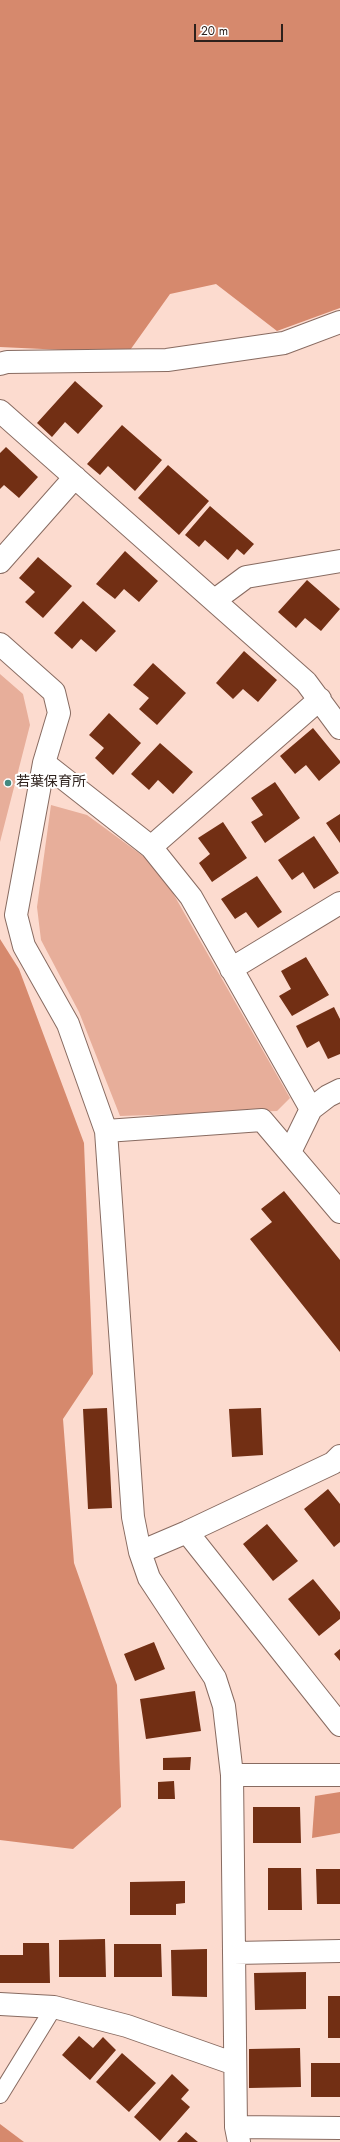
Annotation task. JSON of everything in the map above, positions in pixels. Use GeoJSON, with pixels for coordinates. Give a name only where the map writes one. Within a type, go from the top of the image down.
{"type":"FeatureCollection","features":[{"type":"Feature","properties":{"kind":"street"},"geometry":{"type":"LineString","coordinates":[[0,364],[7,362],[167,360],[284,343],[340,322]]}},
{"type":"Feature","properties":{"kind":"street"},"geometry":{"type":"LineString","coordinates":[[0,411],[306,682],[340,728]]}},
{"type":"Feature","properties":{"kind":"street"},"geometry":{"type":"LineString","coordinates":[[0,562],[75,477]]}},
{"type":"Feature","properties":{"kind":"street"},"geometry":{"type":"LineString","coordinates":[[215,600],[246,577],[340,561]]}},
{"type":"Feature","properties":{"kind":"street"},"geometry":{"type":"LineString","coordinates":[[0,644],[54,692],[59,713],[44,763],[16,915],[24,946],[68,1024],[106,1131],[133,1517],[140,1552],[150,1578],[215,1678],[224,1706],[232,1775],[235,2064],[238,2134],[340,2128]]}},
{"type":"Feature","properties":{"kind":"street"},"geometry":{"type":"LineString","coordinates":[[151,847],[320,699]]}},
{"type":"Feature","properties":{"kind":"street"},"geometry":{"type":"LineString","coordinates":[[44,763],[151,847],[191,897],[311,1109]]}},
{"type":"Feature","properties":{"kind":"street"},"geometry":{"type":"LineString","coordinates":[[231,969],[340,903]]}},
{"type":"Feature","properties":{"kind":"street"},"geometry":{"type":"LineString","coordinates":[[290,1152],[311,1109],[340,1090]]}},
{"type":"Feature","properties":{"kind":"street"},"geometry":{"type":"LineString","coordinates":[[106,1131],[262,1120],[340,1212]]}},
{"type":"Feature","properties":{"kind":"street"},"geometry":{"type":"LineString","coordinates":[[140,1552],[338,1463]]}},
{"type":"Feature","properties":{"kind":"street"},"geometry":{"type":"LineString","coordinates":[[187,1532],[340,1725]]}},
{"type":"Feature","properties":{"kind":"street"},"geometry":{"type":"LineString","coordinates":[[232,1775],[323,1777],[340,1775]]}},
{"type":"Feature","properties":{"kind":"street"},"geometry":{"type":"LineString","coordinates":[[234,1953],[340,1951]]}},
{"type":"Feature","properties":{"kind":"street"},"geometry":{"type":"LineString","coordinates":[[0,2004],[54,2007],[127,2026],[235,2064]]}},
{"type":"Feature","properties":{"kind":"lane"},"geometry":{"type":"LineString","coordinates":[[0,2095],[54,2007]]}},
{"type":"Feature","properties":{"kind":"shaded area"},"geometry":{"type":"Polygon","coordinates":[[[0,0],[340,0],[340,308],[277,331],[216,284],[170,294],[128,353],[0,347],[0,0]]]}},
{"type":"Feature","properties":{"kind":"shaded area","name":"若葉保育所"},"geometry":{"type":"Polygon","coordinates":[[[0,674],[23,694],[30,725],[0,842],[0,674]]]}},
{"type":"Feature","properties":{"kind":"shaded area"},"geometry":{"type":"Polygon","coordinates":[[[51,805],[87,815],[158,867],[290,1098],[277,1111],[120,1116],[79,1012],[41,940],[37,907],[51,805]]]}},
{"type":"Feature","properties":{"kind":"shaded area"},"geometry":{"type":"Polygon","coordinates":[[[0,939],[19,969],[84,1143],[93,1374],[63,1419],[74,1563],[117,1685],[121,1807],[73,1849],[0,1840],[0,939]]]}},
{"type":"Feature","properties":{"kind":"shaded area"},"geometry":{"type":"Polygon","coordinates":[[[340,1792],[340,1833],[312,1838],[315,1796],[340,1792]]]}},
{"type":"Feature","properties":{"kind":"shaded area"},"geometry":{"type":"Polygon","coordinates":[[[0,2124],[24,2142],[0,2142],[0,2124]]]}},
{"type":"Feature","properties":{"kind":"building"},"geometry":{"type":"Polygon","coordinates":[[[75,381],[103,406],[78,434],[65,422],[52,437],[37,423],[75,381]]]}},
{"type":"Feature","properties":{"kind":"building"},"geometry":{"type":"Polygon","coordinates":[[[122,425],[162,460],[135,491],[108,466],[100,475],[87,464],[122,425]]]}},
{"type":"Feature","properties":{"kind":"building"},"geometry":{"type":"Polygon","coordinates":[[[6,447],[38,477],[19,498],[4,485],[0,489],[0,453],[6,447]]]}},
{"type":"Feature","properties":{"kind":"building"},"geometry":{"type":"Polygon","coordinates":[[[168,465],[209,501],[179,535],[138,498],[168,465]]]}},
{"type":"Feature","properties":{"kind":"building"},"geometry":{"type":"Polygon","coordinates":[[[210,506],[254,544],[244,555],[237,549],[228,560],[205,540],[199,547],[185,535],[210,506]]]}},
{"type":"Feature","properties":{"kind":"building"},"geometry":{"type":"Polygon","coordinates":[[[125,551],[158,581],[139,602],[124,589],[115,599],[96,584],[125,551]]]}},
{"type":"Feature","properties":{"kind":"building"},"geometry":{"type":"Polygon","coordinates":[[[38,557],[72,586],[43,618],[25,602],[35,592],[19,578],[38,557]]]}},
{"type":"Feature","properties":{"kind":"building"},"geometry":{"type":"Polygon","coordinates":[[[307,580],[340,609],[321,631],[305,618],[296,628],[278,612],[307,580]]]}},
{"type":"Feature","properties":{"kind":"building"},"geometry":{"type":"Polygon","coordinates":[[[83,601],[116,631],[96,652],[81,639],[72,649],[54,633],[83,601]]]}},
{"type":"Feature","properties":{"kind":"building"},"geometry":{"type":"Polygon","coordinates":[[[244,651],[277,680],[258,702],[243,689],[233,699],[216,683],[244,651]]]}},
{"type":"Feature","properties":{"kind":"building"},"geometry":{"type":"Polygon","coordinates":[[[153,663],[186,693],[157,725],[139,709],[149,698],[133,685],[153,663]]]}},
{"type":"Feature","properties":{"kind":"building"},"geometry":{"type":"Polygon","coordinates":[[[109,713],[141,743],[113,775],[95,758],[104,748],[89,735],[109,713]]]}},
{"type":"Feature","properties":{"kind":"building"},"geometry":{"type":"Polygon","coordinates":[[[313,728],[340,761],[340,763],[319,781],[306,765],[295,774],[280,756],[313,728]]]}},
{"type":"Feature","properties":{"kind":"building"},"geometry":{"type":"Polygon","coordinates":[[[160,743],[193,772],[173,794],[158,780],[149,790],[131,774],[160,743]]]}},
{"type":"Feature","properties":{"kind":"building"},"geometry":{"type":"Polygon","coordinates":[[[275,782],[300,818],[265,843],[251,822],[263,815],[251,798],[275,782]]]}},
{"type":"Feature","properties":{"kind":"building"},"geometry":{"type":"Polygon","coordinates":[[[340,814],[340,843],[326,823],[340,814]]]}},
{"type":"Feature","properties":{"kind":"building"},"geometry":{"type":"Polygon","coordinates":[[[223,822],[247,858],[212,882],[199,863],[210,854],[198,838],[223,822]]]}},
{"type":"Feature","properties":{"kind":"building"},"geometry":{"type":"Polygon","coordinates":[[[314,836],[339,873],[314,889],[303,872],[292,880],[278,860],[314,836]]]}},
{"type":"Feature","properties":{"kind":"building"},"geometry":{"type":"Polygon","coordinates":[[[257,876],[282,912],[258,928],[246,912],[235,919],[221,899],[257,876]]]}},
{"type":"Feature","properties":{"kind":"building"},"geometry":{"type":"Polygon","coordinates":[[[306,957],[329,995],[292,1016],[279,996],[291,989],[281,971],[306,957]]]}},
{"type":"Feature","properties":{"kind":"building"},"geometry":{"type":"Polygon","coordinates":[[[334,1007],[340,1019],[340,1054],[328,1059],[319,1041],[307,1048],[296,1026],[334,1007]]]}},
{"type":"Feature","properties":{"kind":"building"},"geometry":{"type":"Polygon","coordinates":[[[284,1191],[340,1260],[340,1352],[250,1239],[272,1222],[261,1209],[284,1191]]]}},
{"type":"Feature","properties":{"kind":"building"},"geometry":{"type":"Polygon","coordinates":[[[107,1408],[112,1508],[88,1509],[83,1409],[107,1408]]]}},
{"type":"Feature","properties":{"kind":"building"},"geometry":{"type":"Polygon","coordinates":[[[261,1408],[263,1455],[232,1457],[229,1409],[261,1408]]]}},
{"type":"Feature","properties":{"kind":"building"},"geometry":{"type":"Polygon","coordinates":[[[328,1489],[340,1504],[340,1542],[334,1547],[304,1509],[328,1489]]]}},
{"type":"Feature","properties":{"kind":"building"},"geometry":{"type":"Polygon","coordinates":[[[267,1524],[298,1561],[273,1581],[243,1544],[267,1524]]]}},
{"type":"Feature","properties":{"kind":"building"},"geometry":{"type":"Polygon","coordinates":[[[313,1579],[340,1612],[340,1619],[319,1636],[288,1599],[313,1579]]]}},
{"type":"Feature","properties":{"kind":"building"},"geometry":{"type":"Polygon","coordinates":[[[154,1642],[165,1669],[135,1681],[124,1654],[154,1642]]]}},
{"type":"Feature","properties":{"kind":"building"},"geometry":{"type":"Polygon","coordinates":[[[340,1649],[340,1661],[334,1654],[340,1649]]]}},
{"type":"Feature","properties":{"kind":"building"},"geometry":{"type":"Polygon","coordinates":[[[195,1691],[201,1731],[146,1739],[140,1699],[195,1691]]]}},
{"type":"Feature","properties":{"kind":"building"},"geometry":{"type":"Polygon","coordinates":[[[191,1757],[190,1770],[163,1770],[163,1758],[191,1757]]]}},
{"type":"Feature","properties":{"kind":"building"},"geometry":{"type":"Polygon","coordinates":[[[174,1781],[175,1799],[158,1799],[158,1782],[174,1781]]]}},
{"type":"Feature","properties":{"kind":"building"},"geometry":{"type":"Polygon","coordinates":[[[253,1807],[300,1807],[301,1843],[253,1843],[253,1807]]]}},
{"type":"Feature","properties":{"kind":"building"},"geometry":{"type":"Polygon","coordinates":[[[268,1868],[301,1868],[302,1910],[268,1910],[268,1868]]]}},
{"type":"Feature","properties":{"kind":"building"},"geometry":{"type":"Polygon","coordinates":[[[316,1869],[340,1869],[340,1904],[317,1904],[316,1869]]]}},
{"type":"Feature","properties":{"kind":"building"},"geometry":{"type":"Polygon","coordinates":[[[185,1881],[185,1903],[176,1904],[176,1915],[130,1915],[130,1882],[185,1881]]]}},
{"type":"Feature","properties":{"kind":"building"},"geometry":{"type":"Polygon","coordinates":[[[105,1939],[106,1977],[59,1977],[59,1940],[105,1939]]]}},
{"type":"Feature","properties":{"kind":"building"},"geometry":{"type":"Polygon","coordinates":[[[23,1943],[49,1943],[50,1983],[0,1983],[0,1955],[23,1955],[23,1943]]]}},
{"type":"Feature","properties":{"kind":"building"},"geometry":{"type":"Polygon","coordinates":[[[114,1944],[161,1944],[162,1977],[114,1977],[114,1944]]]}},
{"type":"Feature","properties":{"kind":"building"},"geometry":{"type":"Polygon","coordinates":[[[207,1949],[207,1997],[172,1996],[171,1950],[207,1949]]]}},
{"type":"Feature","properties":{"kind":"building"},"geometry":{"type":"Polygon","coordinates":[[[306,1972],[306,2009],[255,2010],[254,1973],[306,1972]]]}},
{"type":"Feature","properties":{"kind":"building"},"geometry":{"type":"Polygon","coordinates":[[[328,1996],[340,1996],[340,2038],[328,2038],[328,1996]]]}},
{"type":"Feature","properties":{"kind":"building"},"geometry":{"type":"Polygon","coordinates":[[[79,2036],[93,2048],[103,2037],[116,2050],[90,2080],[62,2055],[79,2036]]]}},
{"type":"Feature","properties":{"kind":"building"},"geometry":{"type":"Polygon","coordinates":[[[300,2048],[301,2087],[249,2088],[249,2049],[300,2048]]]}},
{"type":"Feature","properties":{"kind":"building"},"geometry":{"type":"Polygon","coordinates":[[[122,2053],[156,2083],[129,2112],[96,2082],[122,2053]]]}},
{"type":"Feature","properties":{"kind":"building"},"geometry":{"type":"Polygon","coordinates":[[[311,2063],[340,2063],[340,2097],[311,2097],[311,2063]]]}},
{"type":"Feature","properties":{"kind":"building"},"geometry":{"type":"Polygon","coordinates":[[[172,2074],[189,2090],[181,2099],[190,2107],[160,2141],[134,2117],[172,2074]]]}},
{"type":"Feature","properties":{"kind":"building"},"geometry":{"type":"Polygon","coordinates":[[[186,2132],[198,2142],[177,2142],[186,2132]]]}},
{"type":"Feature","properties":{"kind":"place","name":"若葉保育所"},"geometry":{"type":"Point","coordinates":[8,783]}}]}
